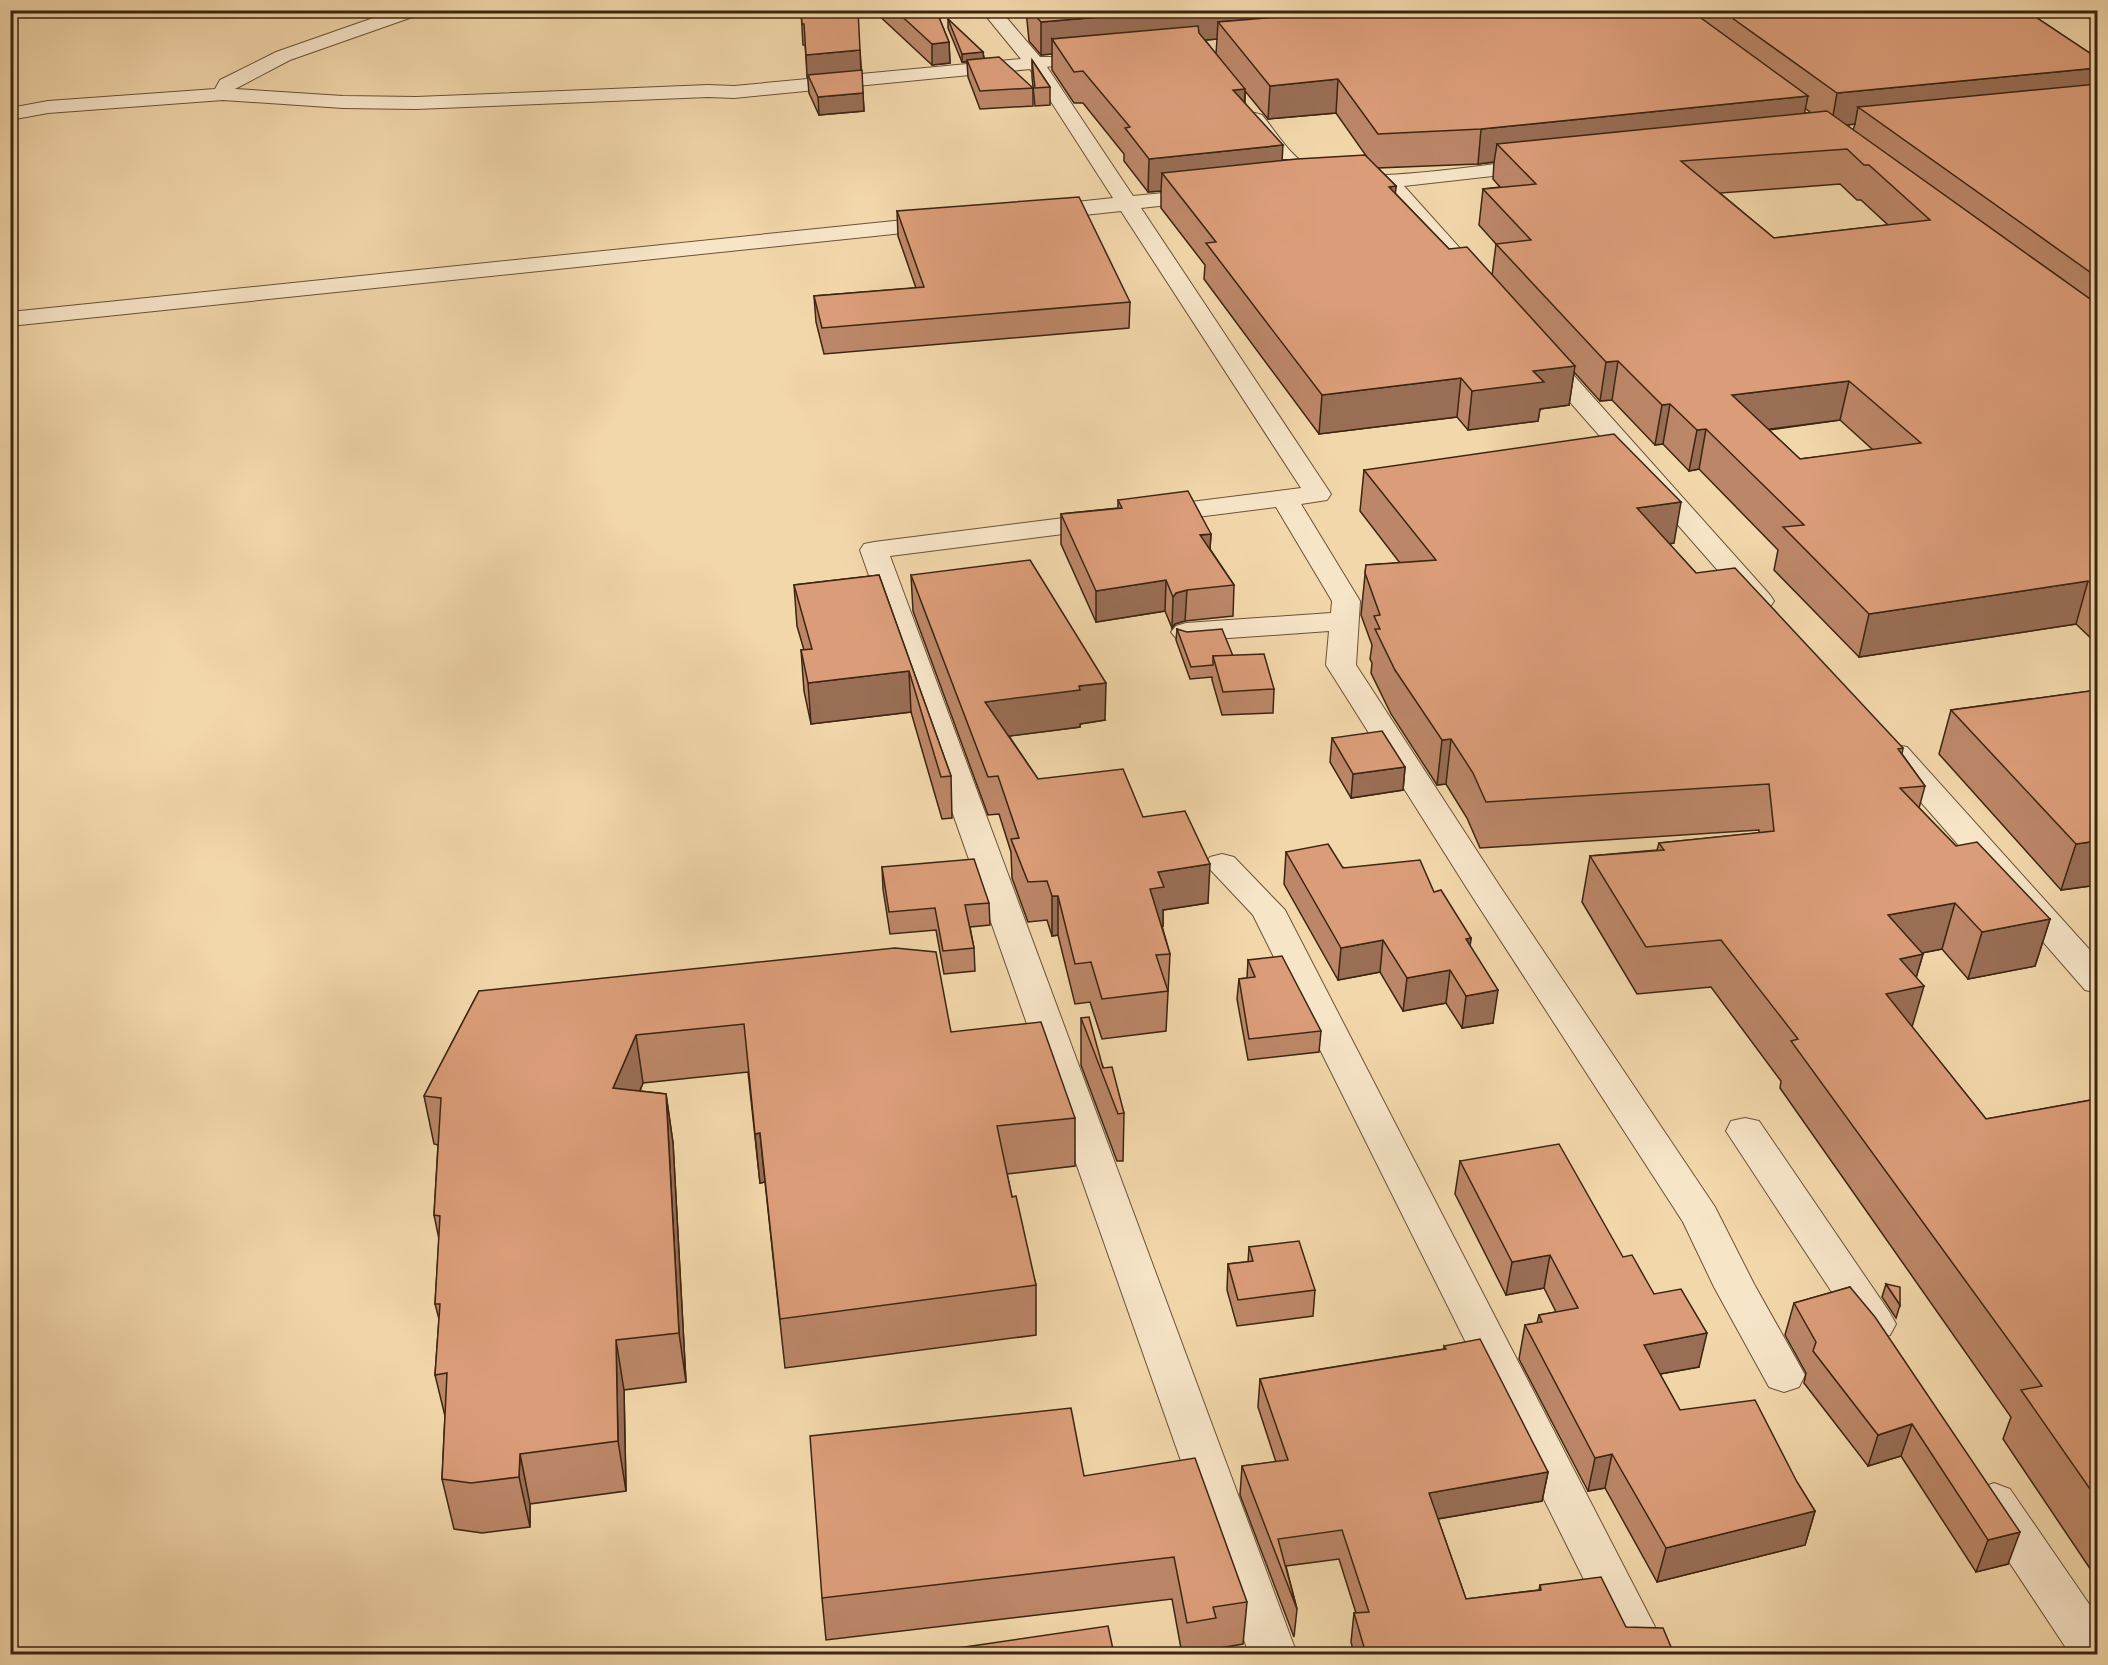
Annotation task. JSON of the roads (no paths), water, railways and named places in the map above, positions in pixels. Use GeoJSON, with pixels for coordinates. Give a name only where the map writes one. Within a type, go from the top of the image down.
{"type":"FeatureCollection","features":[{"type":"Feature","properties":{"kind":"street"},"geometry":{"type":"LineString","coordinates":[[223,94],[227,84],[283,56],[415,10]]}},
{"type":"Feature","properties":{"kind":"street"},"geometry":{"type":"LineString","coordinates":[[990,10],[1035,63],[1318,494],[874,550],[1273,1654]]}},
{"type":"Feature","properties":{"kind":"street"},"geometry":{"type":"LineString","coordinates":[[10,114],[48,107],[223,94],[343,102],[416,103],[708,91],[734,92],[1070,60]]}},
{"type":"Feature","properties":{"kind":"street"},"geometry":{"type":"LineString","coordinates":[[1242,103],[1291,164],[1306,173],[1336,181]]}},
{"type":"Feature","properties":{"kind":"street"},"geometry":{"type":"LineString","coordinates":[[1290,186],[1336,181],[1388,181],[1554,163]]}},
{"type":"Feature","properties":{"kind":"street"},"geometry":{"type":"LineString","coordinates":[[1388,181],[1491,296]]}},
{"type":"Feature","properties":{"kind":"street"},"geometry":{"type":"LineString","coordinates":[[1021,214],[1232,192]]}},
{"type":"Feature","properties":{"kind":"street"},"geometry":{"type":"LineString","coordinates":[[10,319],[963,221]]}},
{"type":"Feature","properties":{"kind":"street"},"geometry":{"type":"LineString","coordinates":[[1522,332],[1774,617]]}},
{"type":"Feature","properties":{"kind":"street"},"geometry":{"type":"LineString","coordinates":[[1284,498],[1346,601],[1341,665],[1485,890],[1701,1217],[1735,1287],[1784,1375]]}},
{"type":"Feature","properties":{"kind":"street"},"geometry":{"type":"LineString","coordinates":[[1186,632],[1345,621]]}},
{"type":"Feature","properties":{"kind":"street"},"geometry":{"type":"LineString","coordinates":[[1877,733],[2097,982]]}},
{"type":"Feature","properties":{"kind":"street"},"geometry":{"type":"LineString","coordinates":[[1222,864],[1268,910],[1645,1654]]}},
{"type":"Feature","properties":{"kind":"street"},"geometry":{"type":"LineString","coordinates":[[1745,1131],[1897,1358]]}},
{"type":"Feature","properties":{"kind":"street"},"geometry":{"type":"LineString","coordinates":[[1970,1467],[2096,1654]]}}]}
